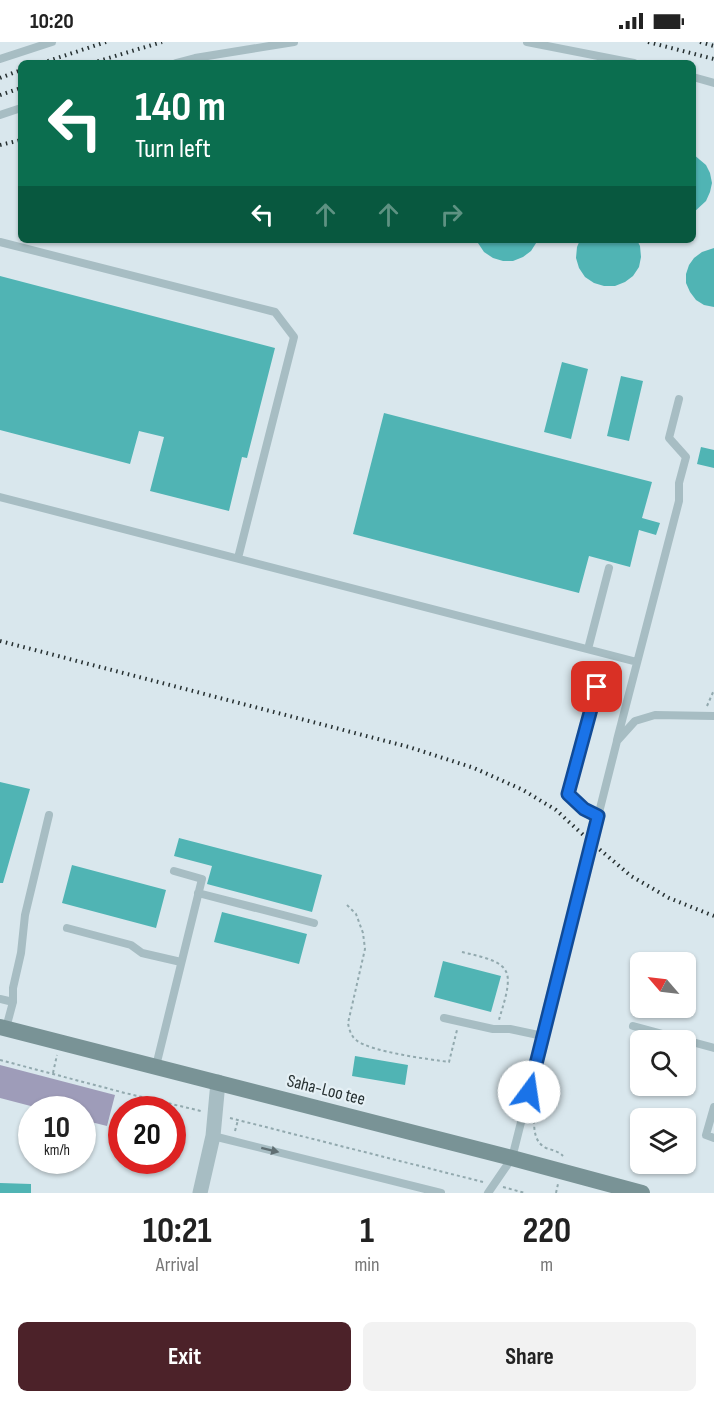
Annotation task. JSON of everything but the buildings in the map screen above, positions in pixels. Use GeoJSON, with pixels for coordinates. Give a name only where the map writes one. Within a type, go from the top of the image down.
{"type":"FeatureCollection","features":[{"type":"Feature","properties":{"kind":"main road","name":"Saha-Loo tee"},"geometry":{"type":"LineString","coordinates":[[3,1028],[642,1193]]}},
{"type":"Feature","properties":{"kind":"street"},"geometry":{"type":"LineString","coordinates":[[200,1193],[213,1136],[218,1082]]}},
{"type":"Feature","properties":{"kind":"lane"},"geometry":{"type":"LineString","coordinates":[[0,59],[52,42]]}},
{"type":"Feature","properties":{"kind":"lane"},"geometry":{"type":"LineString","coordinates":[[187,60],[294,42]]}},
{"type":"Feature","properties":{"kind":"lane"},"geometry":{"type":"LineString","coordinates":[[527,42],[619,60]]}},
{"type":"Feature","properties":{"kind":"lane"},"geometry":{"type":"LineString","coordinates":[[696,78],[714,83]]}},
{"type":"Feature","properties":{"kind":"lane"},"geometry":{"type":"LineString","coordinates":[[0,115],[18,109]]}},
{"type":"Feature","properties":{"kind":"lane"},"geometry":{"type":"LineString","coordinates":[[0,242],[275,312],[294,337],[238,558]]}},
{"type":"Feature","properties":{"kind":"lane"},"geometry":{"type":"LineString","coordinates":[[488,1193],[512,1158],[679,501],[679,483],[686,457],[669,438],[679,399]]}},
{"type":"Feature","properties":{"kind":"lane"},"geometry":{"type":"LineString","coordinates":[[0,497],[637,662]]}},
{"type":"Feature","properties":{"kind":"lane"},"geometry":{"type":"LineString","coordinates":[[588,649],[609,568]]}},
{"type":"Feature","properties":{"kind":"lane"},"geometry":{"type":"LineString","coordinates":[[597,687],[568,794],[584,809],[598,816]]}},
{"type":"Feature","properties":{"kind":"lane"},"geometry":{"type":"LineString","coordinates":[[617,741],[635,721],[654,715],[714,716]]}},
{"type":"Feature","properties":{"kind":"lane"},"geometry":{"type":"LineString","coordinates":[[3,1028],[13,1002],[24,915],[49,815]]}},
{"type":"Feature","properties":{"kind":"lane"},"geometry":{"type":"LineString","coordinates":[[156,1066],[202,879],[174,871]]}},
{"type":"Feature","properties":{"kind":"lane"},"geometry":{"type":"LineString","coordinates":[[198,893],[314,923]]}},
{"type":"Feature","properties":{"kind":"lane"},"geometry":{"type":"LineString","coordinates":[[67,928],[131,945],[142,953],[181,962]]}},
{"type":"Feature","properties":{"kind":"lane"},"geometry":{"type":"LineString","coordinates":[[0,999],[13,1002]]}},
{"type":"Feature","properties":{"kind":"lane"},"geometry":{"type":"LineString","coordinates":[[444,1018],[543,1036]]}},
{"type":"Feature","properties":{"kind":"lane"},"geometry":{"type":"LineString","coordinates":[[633,1026],[714,1047]]}},
{"type":"Feature","properties":{"kind":"lane"},"geometry":{"type":"LineString","coordinates":[[714,1107],[706,1135],[714,1138]]}},
{"type":"Feature","properties":{"kind":"lane"},"geometry":{"type":"LineString","coordinates":[[213,1136],[441,1193]]}},
{"type":"Feature","properties":{"kind":"path"},"geometry":{"type":"LineString","coordinates":[[702,716],[714,690]]}},
{"type":"Feature","properties":{"kind":"path"},"geometry":{"type":"LineString","coordinates":[[347,905],[356,914],[363,933],[365,949],[348,1023],[355,1040],[373,1048],[449,1062],[459,1021]]}},
{"type":"Feature","properties":{"kind":"path"},"geometry":{"type":"LineString","coordinates":[[462,952],[484,958],[506,970],[507,991],[497,1029]]}},
{"type":"Feature","properties":{"kind":"path"},"geometry":{"type":"LineString","coordinates":[[0,1060],[525,1193]]}},
{"type":"Feature","properties":{"kind":"path"},"geometry":{"type":"LineString","coordinates":[[524,1111],[534,1117],[535,1135],[540,1144],[562,1154],[565,1158],[556,1193]]}},
{"type":"Feature","properties":{"kind":"shaded area"},"geometry":{"type":"Polygon","coordinates":[[[0,1065],[115,1095],[108,1096],[107,1126],[96,1123],[96,1096],[18,1096],[18,1103],[0,1098],[0,1065]]]}},
{"type":"Feature","properties":{"kind":"railway"},"geometry":{"type":"LineString","coordinates":[[51,60],[106,42]]}},
{"type":"Feature","properties":{"kind":"railway"},"geometry":{"type":"LineString","coordinates":[[102,60],[162,42]]}},
{"type":"Feature","properties":{"kind":"railway"},"geometry":{"type":"LineString","coordinates":[[648,42],[714,59]]}},
{"type":"Feature","properties":{"kind":"railway"},"geometry":{"type":"LineString","coordinates":[[700,42],[714,46]]}},
{"type":"Feature","properties":{"kind":"railway"},"geometry":{"type":"LineString","coordinates":[[0,78],[18,71]]}},
{"type":"Feature","properties":{"kind":"railway"},"geometry":{"type":"LineString","coordinates":[[0,95],[18,89]]}},
{"type":"Feature","properties":{"kind":"railway"},"geometry":{"type":"LineString","coordinates":[[0,145],[18,141]]}},
{"type":"Feature","properties":{"kind":"railway"},"geometry":{"type":"LineString","coordinates":[[0,641],[409,747],[474,768],[523,790],[556,810],[631,876],[669,898],[714,916]]}},
{"type":"Feature","properties":{"kind":"route"},"geometry":{"type":"LineString","coordinates":[[529,1092],[598,816],[584,809],[568,794],[597,687]]}}]}
